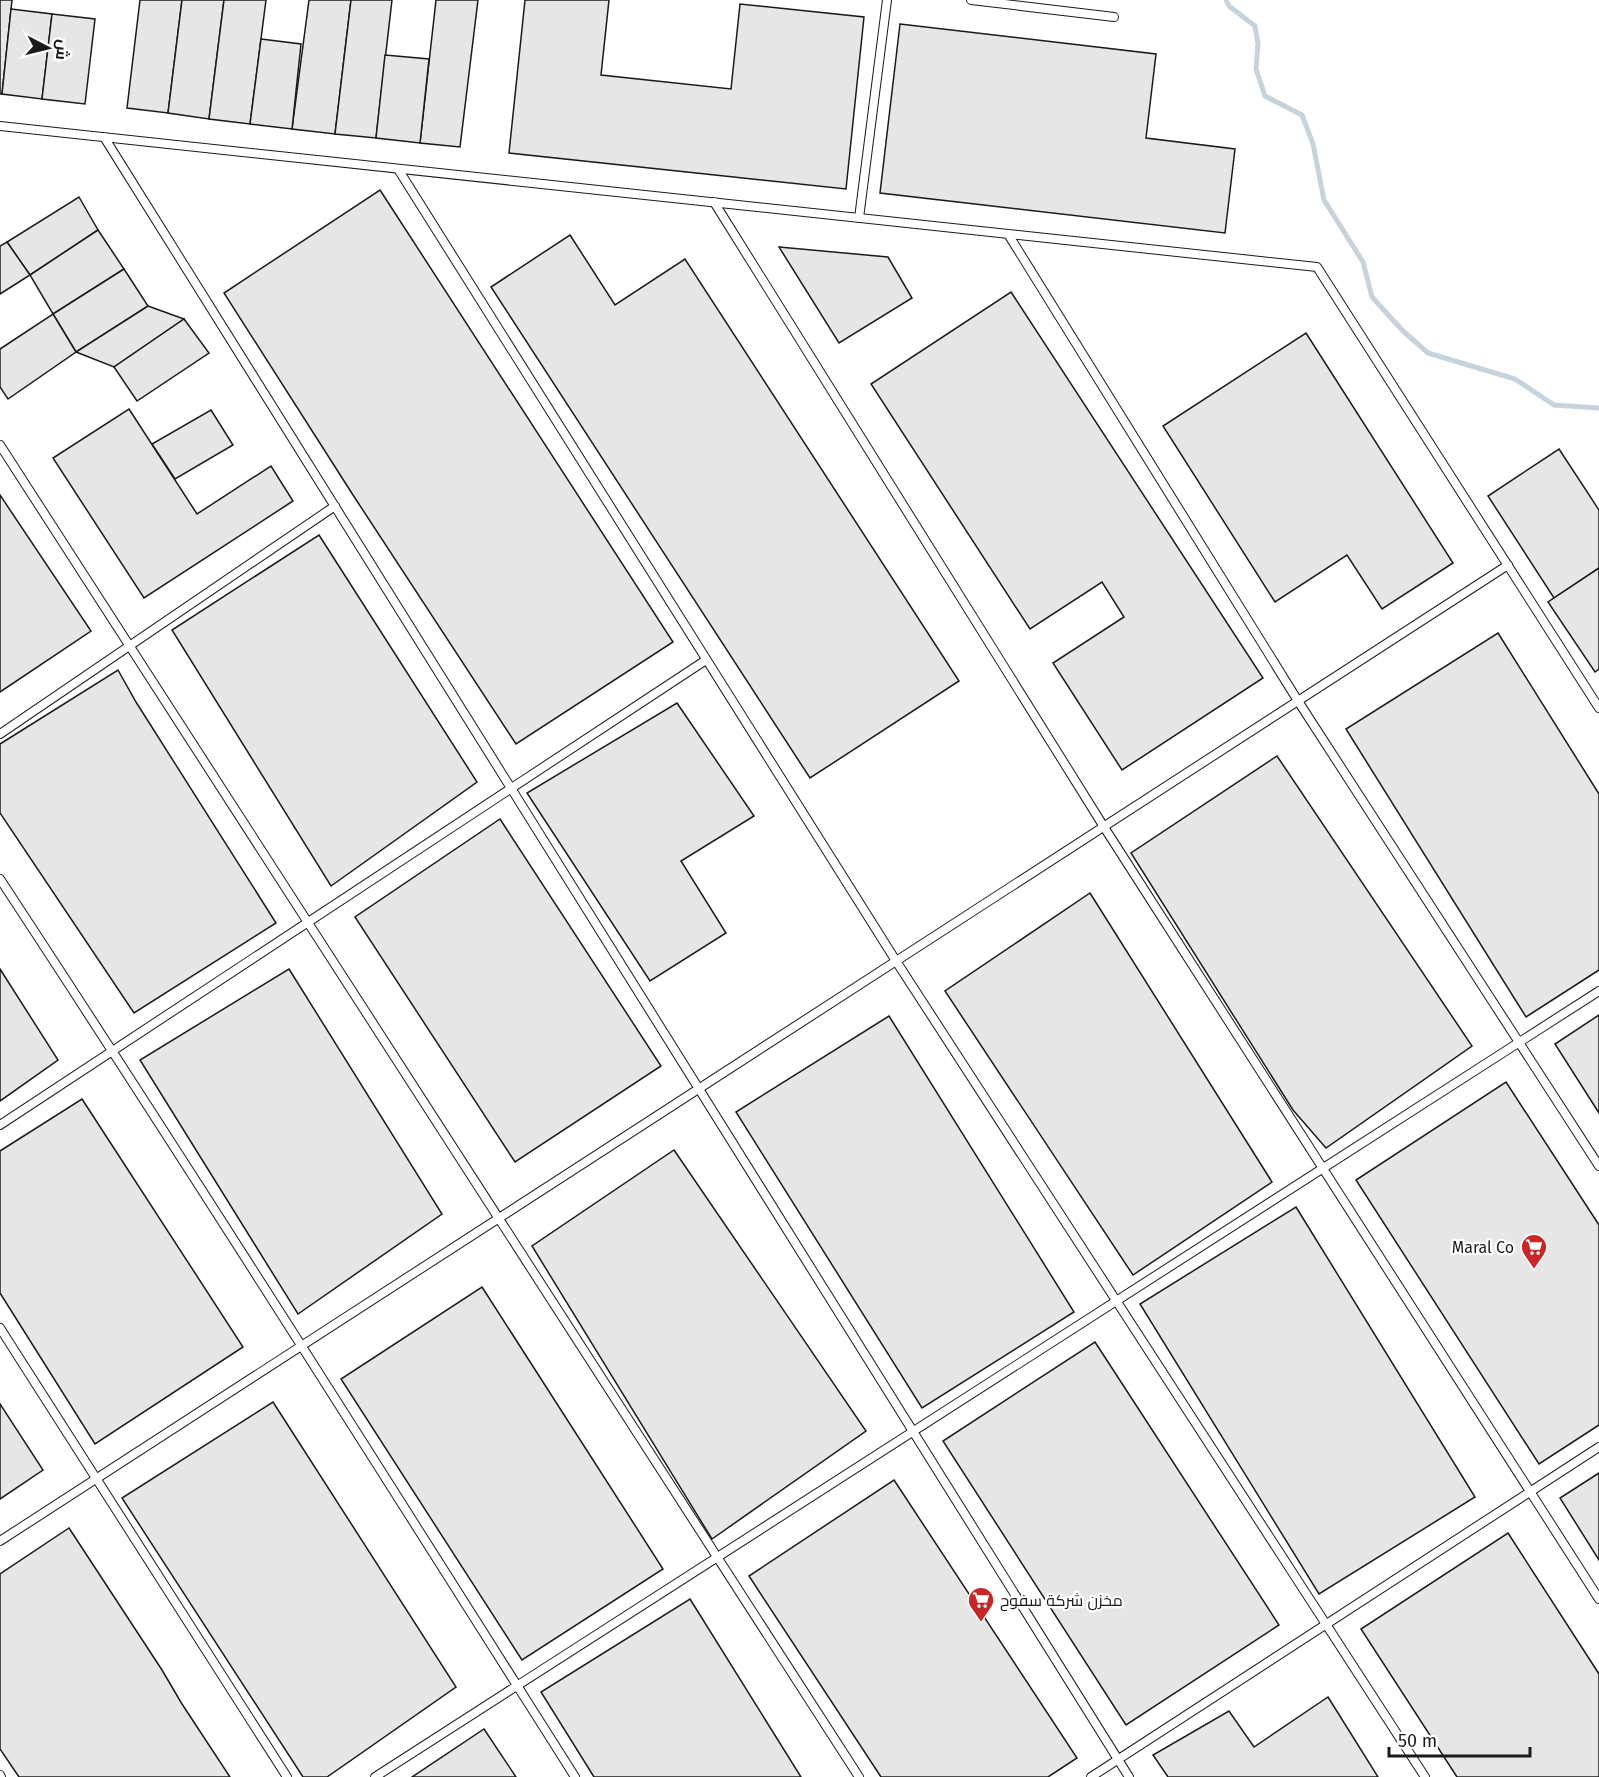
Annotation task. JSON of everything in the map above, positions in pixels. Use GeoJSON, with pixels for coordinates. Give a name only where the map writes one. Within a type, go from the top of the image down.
{"type":"FeatureCollection","features":[{"type":"Feature","properties":{"kind":"lane"},"geometry":{"type":"LineString","coordinates":[[858,218],[887,0]]}},
{"type":"Feature","properties":{"kind":"lane"},"geometry":{"type":"LineString","coordinates":[[971,0],[1114,17]]}},
{"type":"Feature","properties":{"kind":"lane"},"geometry":{"type":"LineString","coordinates":[[0,126],[1317,267],[1599,708]]}},
{"type":"Feature","properties":{"kind":"lane"},"geometry":{"type":"LineString","coordinates":[[104,137],[1129,1777]]}},
{"type":"Feature","properties":{"kind":"lane"},"geometry":{"type":"LineString","coordinates":[[398,169],[896,961],[1425,1777]]}},
{"type":"Feature","properties":{"kind":"lane"},"geometry":{"type":"LineString","coordinates":[[714,202],[1104,827],[1599,1599]]}},
{"type":"Feature","properties":{"kind":"lane"},"geometry":{"type":"LineString","coordinates":[[1008,234],[1298,701],[1599,1166]]}},
{"type":"Feature","properties":{"kind":"lane"},"geometry":{"type":"LineString","coordinates":[[0,445],[859,1777]]}},
{"type":"Feature","properties":{"kind":"lane"},"geometry":{"type":"LineString","coordinates":[[0,734],[335,506]]}},
{"type":"Feature","properties":{"kind":"lane"},"geometry":{"type":"LineString","coordinates":[[0,1541],[1508,565]]}},
{"type":"Feature","properties":{"kind":"lane"},"geometry":{"type":"LineString","coordinates":[[0,1125],[706,660]]}},
{"type":"Feature","properties":{"kind":"lane"},"geometry":{"type":"LineString","coordinates":[[0,879],[302,1346],[575,1777]]}},
{"type":"Feature","properties":{"kind":"lane"},"geometry":{"type":"LineString","coordinates":[[375,1777],[1599,991]]}},
{"type":"Feature","properties":{"kind":"lane"},"geometry":{"type":"LineString","coordinates":[[0,1328],[286,1777]]}},
{"type":"Feature","properties":{"kind":"lane"},"geometry":{"type":"LineString","coordinates":[[1091,1777],[1599,1447]]}},
{"type":"Feature","properties":{"kind":"building"},"geometry":{"type":"Polygon","coordinates":[[[0,0],[12,0],[2,94],[0,94],[0,0]]]}},
{"type":"Feature","properties":{"kind":"building"},"geometry":{"type":"Polygon","coordinates":[[[140,0],[182,0],[168,113],[127,108],[140,0]]]}},
{"type":"Feature","properties":{"kind":"building"},"geometry":{"type":"Polygon","coordinates":[[[182,0],[224,0],[209,119],[168,113],[182,0]]]}},
{"type":"Feature","properties":{"kind":"building"},"geometry":{"type":"Polygon","coordinates":[[[224,0],[266,0],[250,124],[209,119],[224,0]]]}},
{"type":"Feature","properties":{"kind":"building"},"geometry":{"type":"Polygon","coordinates":[[[309,0],[351,0],[335,134],[292,129],[309,0]]]}},
{"type":"Feature","properties":{"kind":"building"},"geometry":{"type":"Polygon","coordinates":[[[351,0],[392,0],[376,138],[335,134],[351,0]]]}},
{"type":"Feature","properties":{"kind":"building"},"geometry":{"type":"Polygon","coordinates":[[[436,0],[478,0],[460,147],[420,143],[436,0]]]}},
{"type":"Feature","properties":{"kind":"building"},"geometry":{"type":"Polygon","coordinates":[[[525,0],[609,0],[601,75],[731,89],[740,4],[864,17],[846,189],[509,153],[525,0]]]}},
{"type":"Feature","properties":{"kind":"building"},"geometry":{"type":"Polygon","coordinates":[[[11,9],[52,14],[42,99],[2,94],[11,9]]]}},
{"type":"Feature","properties":{"kind":"building"},"geometry":{"type":"Polygon","coordinates":[[[52,14],[95,19],[85,104],[42,99],[52,14]]]}},
{"type":"Feature","properties":{"kind":"building"},"geometry":{"type":"Polygon","coordinates":[[[900,24],[1156,54],[1146,138],[1235,149],[1225,233],[880,193],[900,24]]]}},
{"type":"Feature","properties":{"kind":"building"},"geometry":{"type":"Polygon","coordinates":[[[261,39],[301,44],[292,129],[250,124],[261,39]]]}},
{"type":"Feature","properties":{"kind":"building"},"geometry":{"type":"Polygon","coordinates":[[[385,55],[429,59],[420,143],[376,138],[385,55]]]}},
{"type":"Feature","properties":{"kind":"building"},"geometry":{"type":"Polygon","coordinates":[[[380,190],[673,642],[516,744],[224,293],[380,190]]]}},
{"type":"Feature","properties":{"kind":"building"},"geometry":{"type":"Polygon","coordinates":[[[79,197],[98,230],[30,275],[7,242],[79,197]]]}},
{"type":"Feature","properties":{"kind":"building"},"geometry":{"type":"Polygon","coordinates":[[[98,230],[124,269],[53,314],[30,275],[98,230]]]}},
{"type":"Feature","properties":{"kind":"building"},"geometry":{"type":"Polygon","coordinates":[[[570,235],[615,305],[685,259],[959,681],[810,778],[491,287],[570,235]]]}},
{"type":"Feature","properties":{"kind":"building"},"geometry":{"type":"Polygon","coordinates":[[[7,242],[30,275],[0,294],[0,246],[7,242]]]}},
{"type":"Feature","properties":{"kind":"building"},"geometry":{"type":"Polygon","coordinates":[[[779,247],[888,257],[912,298],[839,343],[779,247]]]}},
{"type":"Feature","properties":{"kind":"building"},"geometry":{"type":"Polygon","coordinates":[[[124,269],[148,306],[76,352],[53,314],[124,269]]]}},
{"type":"Feature","properties":{"kind":"building"},"geometry":{"type":"Polygon","coordinates":[[[1011,292],[1263,678],[1122,770],[1053,663],[1124,617],[1102,582],[1030,629],[871,384],[1011,292]]]}},
{"type":"Feature","properties":{"kind":"building"},"geometry":{"type":"Polygon","coordinates":[[[148,306],[184,319],[114,367],[76,352],[148,306]]]}},
{"type":"Feature","properties":{"kind":"building"},"geometry":{"type":"Polygon","coordinates":[[[53,314],[76,352],[8,399],[0,387],[0,349],[53,314]]]}},
{"type":"Feature","properties":{"kind":"building"},"geometry":{"type":"Polygon","coordinates":[[[184,319],[209,353],[137,401],[114,367],[184,319]]]}},
{"type":"Feature","properties":{"kind":"building"},"geometry":{"type":"Polygon","coordinates":[[[1306,333],[1453,563],[1382,609],[1347,555],[1275,602],[1163,426],[1306,333]]]}},
{"type":"Feature","properties":{"kind":"building"},"geometry":{"type":"Polygon","coordinates":[[[129,409],[197,514],[271,466],[293,501],[144,598],[53,458],[129,409]]]}},
{"type":"Feature","properties":{"kind":"building"},"geometry":{"type":"Polygon","coordinates":[[[211,410],[233,445],[175,479],[152,444],[211,410]]]}},
{"type":"Feature","properties":{"kind":"building"},"geometry":{"type":"Polygon","coordinates":[[[1559,449],[1599,510],[1599,568],[1554,598],[1488,496],[1559,449]]]}},
{"type":"Feature","properties":{"kind":"building"},"geometry":{"type":"Polygon","coordinates":[[[0,495],[91,631],[0,692],[0,495]]]}},
{"type":"Feature","properties":{"kind":"building"},"geometry":{"type":"Polygon","coordinates":[[[319,535],[477,782],[331,886],[172,630],[319,535]]]}},
{"type":"Feature","properties":{"kind":"building"},"geometry":{"type":"Polygon","coordinates":[[[1599,568],[1599,669],[1595,672],[1548,602],[1599,568]]]}},
{"type":"Feature","properties":{"kind":"building"},"geometry":{"type":"Polygon","coordinates":[[[1498,633],[1599,794],[1599,970],[1526,1017],[1346,729],[1498,633]]]}},
{"type":"Feature","properties":{"kind":"building"},"geometry":{"type":"Polygon","coordinates":[[[118,670],[276,923],[134,1013],[0,813],[0,744],[118,670]]]}},
{"type":"Feature","properties":{"kind":"building"},"geometry":{"type":"Polygon","coordinates":[[[677,703],[754,816],[681,861],[726,933],[650,981],[527,793],[677,703]]]}},
{"type":"Feature","properties":{"kind":"building"},"geometry":{"type":"Polygon","coordinates":[[[1277,756],[1472,1046],[1326,1148],[1293,1110],[1131,853],[1277,756]]]}},
{"type":"Feature","properties":{"kind":"building"},"geometry":{"type":"Polygon","coordinates":[[[500,819],[661,1066],[515,1162],[355,917],[500,819]]]}},
{"type":"Feature","properties":{"kind":"building"},"geometry":{"type":"Polygon","coordinates":[[[1090,893],[1272,1182],[1133,1275],[945,991],[1090,893]]]}},
{"type":"Feature","properties":{"kind":"building"},"geometry":{"type":"Polygon","coordinates":[[[0,969],[58,1060],[0,1101],[0,969]]]}},
{"type":"Feature","properties":{"kind":"building"},"geometry":{"type":"Polygon","coordinates":[[[289,969],[442,1214],[298,1314],[140,1060],[289,969]]]}},
{"type":"Feature","properties":{"kind":"building"},"geometry":{"type":"Polygon","coordinates":[[[1599,1015],[1599,1113],[1555,1044],[1599,1015]]]}},
{"type":"Feature","properties":{"kind":"building"},"geometry":{"type":"Polygon","coordinates":[[[889,1016],[1074,1312],[922,1408],[736,1112],[889,1016]]]}},
{"type":"Feature","properties":{"kind":"building"},"geometry":{"type":"Polygon","coordinates":[[[1506,1082],[1599,1225],[1599,1425],[1539,1464],[1356,1180],[1506,1082]]]}},
{"type":"Feature","properties":{"kind":"building"},"geometry":{"type":"Polygon","coordinates":[[[82,1099],[243,1347],[95,1444],[0,1293],[0,1151],[82,1099]]]}},
{"type":"Feature","properties":{"kind":"building"},"geometry":{"type":"Polygon","coordinates":[[[674,1150],[866,1431],[712,1539],[532,1246],[674,1150]]]}},
{"type":"Feature","properties":{"kind":"building"},"geometry":{"type":"Polygon","coordinates":[[[1296,1207],[1475,1497],[1319,1594],[1140,1304],[1296,1207]]]}},
{"type":"Feature","properties":{"kind":"building"},"geometry":{"type":"Polygon","coordinates":[[[482,1287],[663,1569],[522,1660],[341,1379],[482,1287]]]}},
{"type":"Feature","properties":{"kind":"building"},"geometry":{"type":"Polygon","coordinates":[[[1095,1342],[1279,1625],[1126,1725],[943,1441],[1095,1342]]]}},
{"type":"Feature","properties":{"kind":"building"},"geometry":{"type":"Polygon","coordinates":[[[273,1402],[456,1687],[327,1777],[303,1777],[122,1498],[273,1402]]]}},
{"type":"Feature","properties":{"kind":"building"},"geometry":{"type":"Polygon","coordinates":[[[0,1404],[43,1470],[0,1499],[0,1404]]]}},
{"type":"Feature","properties":{"kind":"building"},"geometry":{"type":"Polygon","coordinates":[[[1599,1473],[1599,1560],[1560,1498],[1599,1473]]]}},
{"type":"Feature","properties":{"kind":"building"},"geometry":{"type":"Polygon","coordinates":[[[894,1480],[1077,1758],[1048,1777],[881,1777],[749,1576],[894,1480]]]}},
{"type":"Feature","properties":{"kind":"building"},"geometry":{"type":"Polygon","coordinates":[[[69,1528],[230,1777],[19,1777],[0,1749],[0,1574],[69,1528]]]}},
{"type":"Feature","properties":{"kind":"building"},"geometry":{"type":"Polygon","coordinates":[[[1508,1533],[1599,1674],[1599,1777],[1457,1777],[1361,1629],[1508,1533]]]}},
{"type":"Feature","properties":{"kind":"building"},"geometry":{"type":"Polygon","coordinates":[[[690,1599],[801,1777],[594,1777],[541,1692],[690,1599]]]}},
{"type":"Feature","properties":{"kind":"building"},"geometry":{"type":"Polygon","coordinates":[[[1328,1697],[1378,1777],[1168,1777],[1153,1755],[1229,1711],[1254,1747],[1328,1697]]]}},
{"type":"Feature","properties":{"kind":"building"},"geometry":{"type":"Polygon","coordinates":[[[484,1729],[516,1777],[412,1777],[484,1729]]]}},
{"type":"Feature","properties":{"kind":"waterway"},"geometry":{"type":"LineString","coordinates":[[1226,0],[1229,6],[1255,26],[1258,44],[1256,69],[1265,96],[1302,115],[1313,144],[1324,200],[1363,262],[1372,297],[1403,331],[1428,353],[1515,379],[1554,405],[1599,408]]}},
{"type":"Feature","properties":{"kind":"place","name":"Maral Co"},"geometry":{"type":"Point","coordinates":[1534,1270]}},
{"type":"Feature","properties":{"kind":"place","name":"مخزن شركة سفوح"},"geometry":{"type":"Point","coordinates":[981,1623]}}]}
